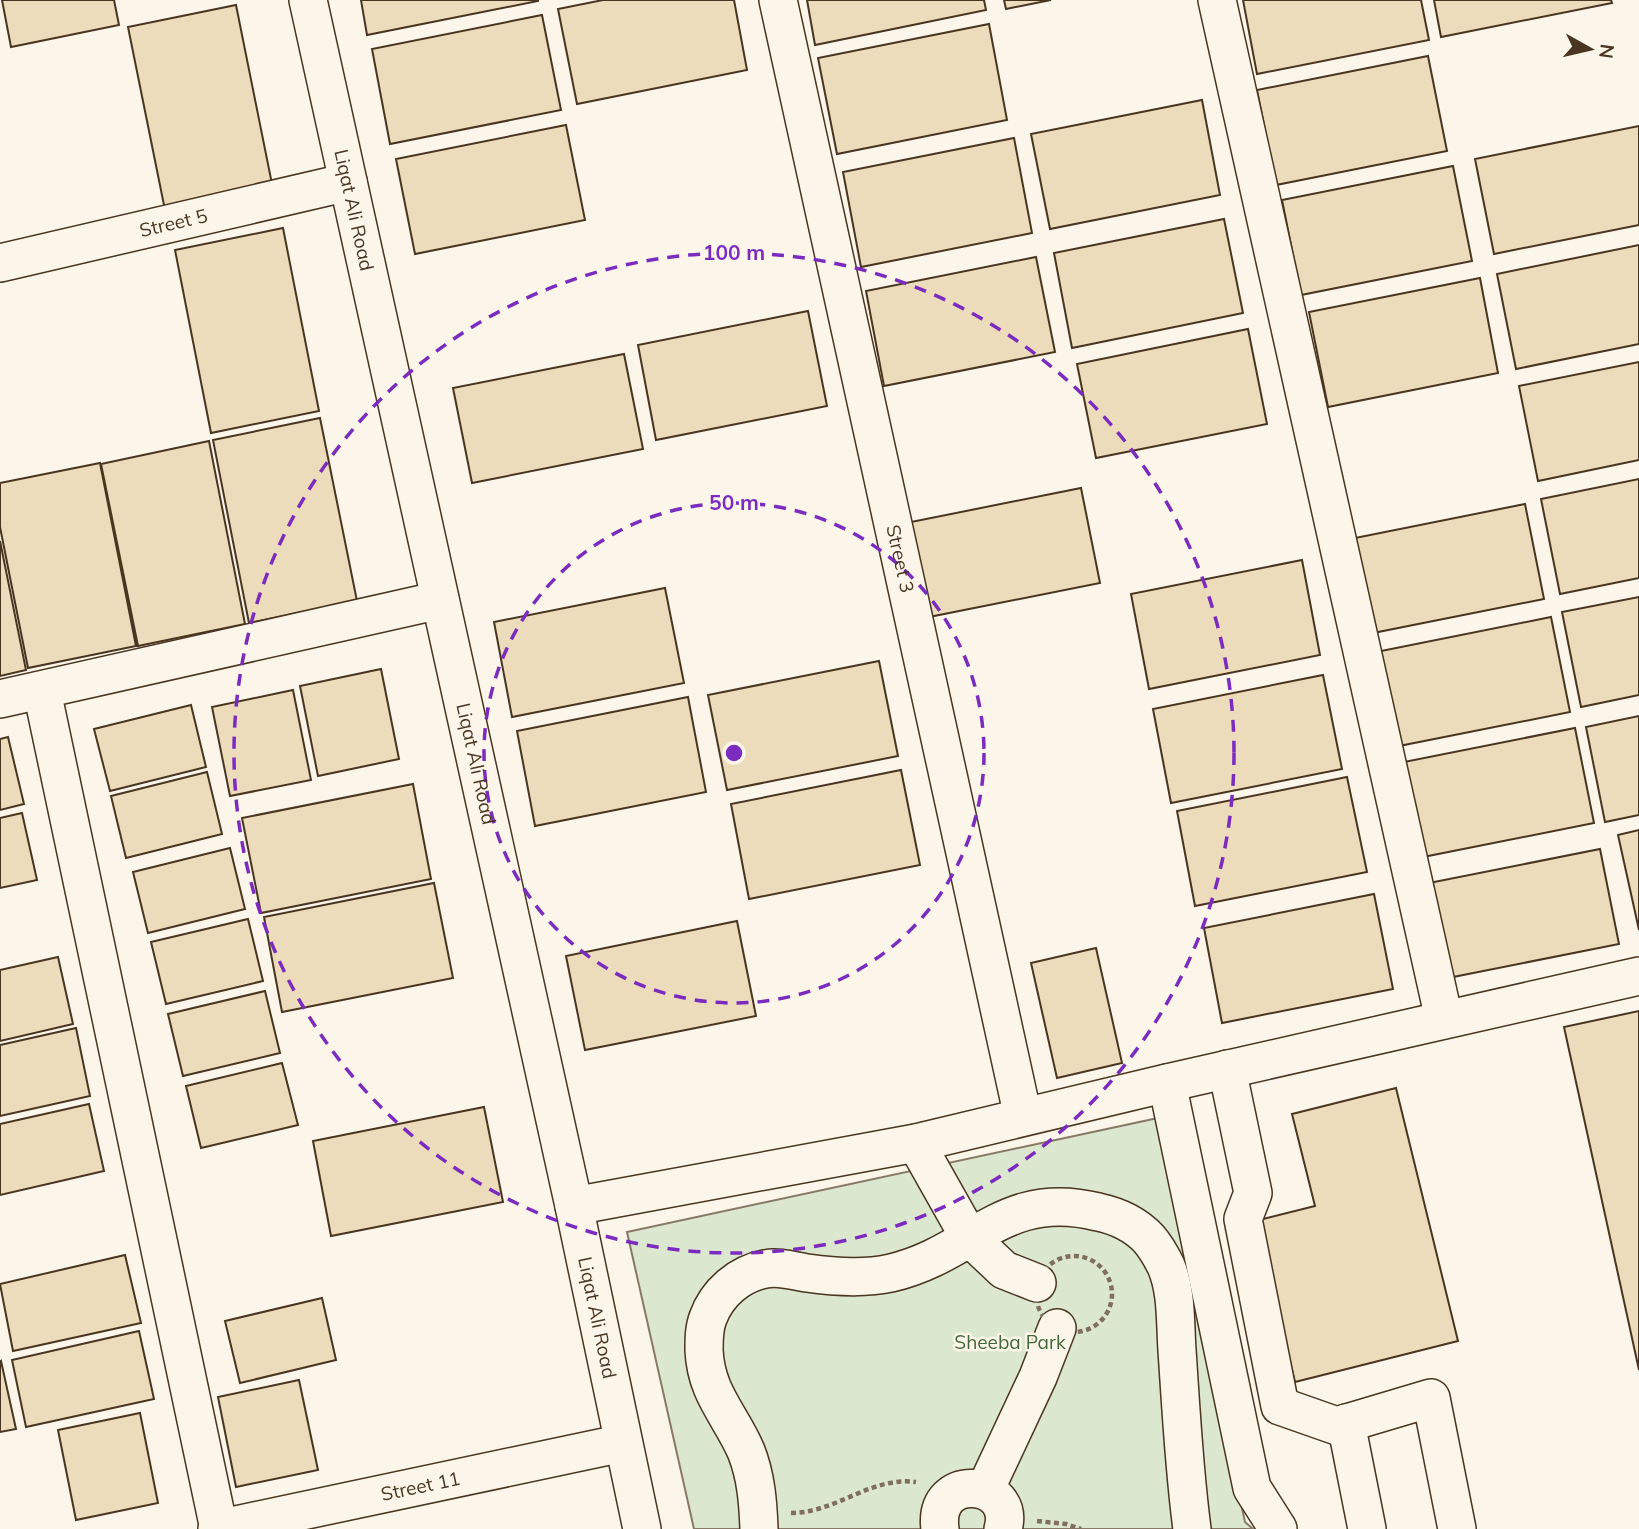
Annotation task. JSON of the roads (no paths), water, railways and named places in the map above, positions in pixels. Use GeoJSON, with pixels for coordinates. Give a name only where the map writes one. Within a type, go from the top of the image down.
{"type":"FeatureCollection","features":[{"type":"Feature","properties":{"kind":"street","name":"Liqat Ali Road"},"geometry":{"type":"LineString","coordinates":[[308,0],[574,1206],[642,1529]]}},
{"type":"Feature","properties":{"kind":"street","name":"Street 3"},"geometry":{"type":"LineString","coordinates":[[778,0],[1023,1117]]}},
{"type":"Feature","properties":{"kind":"street"},"geometry":{"type":"LineString","coordinates":[[1217,0],[1444,1019]]}},
{"type":"Feature","properties":{"kind":"street","name":"Street 5"},"geometry":{"type":"LineString","coordinates":[[0,263],[348,182]]}},
{"type":"Feature","properties":{"kind":"street"},"geometry":{"type":"LineString","coordinates":[[0,699],[440,600]]}},
{"type":"Feature","properties":{"kind":"street"},"geometry":{"type":"LineString","coordinates":[[42,691],[218,1529]]}},
{"type":"Feature","properties":{"kind":"street"},"geometry":{"type":"LineString","coordinates":[[574,1206],[916,1143],[1227,1069],[1639,976]]}},
{"type":"Feature","properties":{"kind":"street"},"geometry":{"type":"LineString","coordinates":[[1227,1069],[1253,1193],[1243,1219],[1280,1406],[1337,1426],[1431,1398],[1457,1529]]}},
{"type":"Feature","properties":{"kind":"street"},"geometry":{"type":"LineString","coordinates":[[1167,1083],[1252,1488],[1278,1529]]}},
{"type":"Feature","properties":{"kind":"street"},"geometry":{"type":"LineString","coordinates":[[916,1143],[969,1237],[1004,1270],[1037,1283]]}},
{"type":"Feature","properties":{"kind":"street"},"geometry":{"type":"LineString","coordinates":[[759,1521],[757,1487],[745,1450],[710,1384],[705,1364],[706,1321],[718,1296],[730,1286],[765,1269],[777,1268],[839,1277],[869,1277],[894,1272],[952,1249],[998,1220],[1034,1208],[1077,1206],[1119,1217],[1148,1238],[1166,1265],[1174,1300],[1186,1481],[1192,1529]]}},
{"type":"Feature","properties":{"kind":"street"},"geometry":{"type":"LineString","coordinates":[[969,1492],[1038,1377],[1056,1328]]}},
{"type":"Feature","properties":{"kind":"street"},"geometry":{"type":"LineString","coordinates":[[1346,1423],[1367,1529]]}},
{"type":"Feature","properties":{"kind":"street","name":"Street 11"},"geometry":{"type":"LineString","coordinates":[[218,1529],[292,1522],[623,1444]]}},
{"type":"Feature","properties":{"kind":"street"},"geometry":{"type":"LineString","coordinates":[[940,1529],[940,1510],[945,1501],[969,1492],[996,1498],[1003,1509],[1004,1526]]}},
{"type":"Feature","properties":{"kind":"park label","name":"Sheeba Park"},"geometry":{"type":"Point","coordinates":[1010,1342]}}]}
